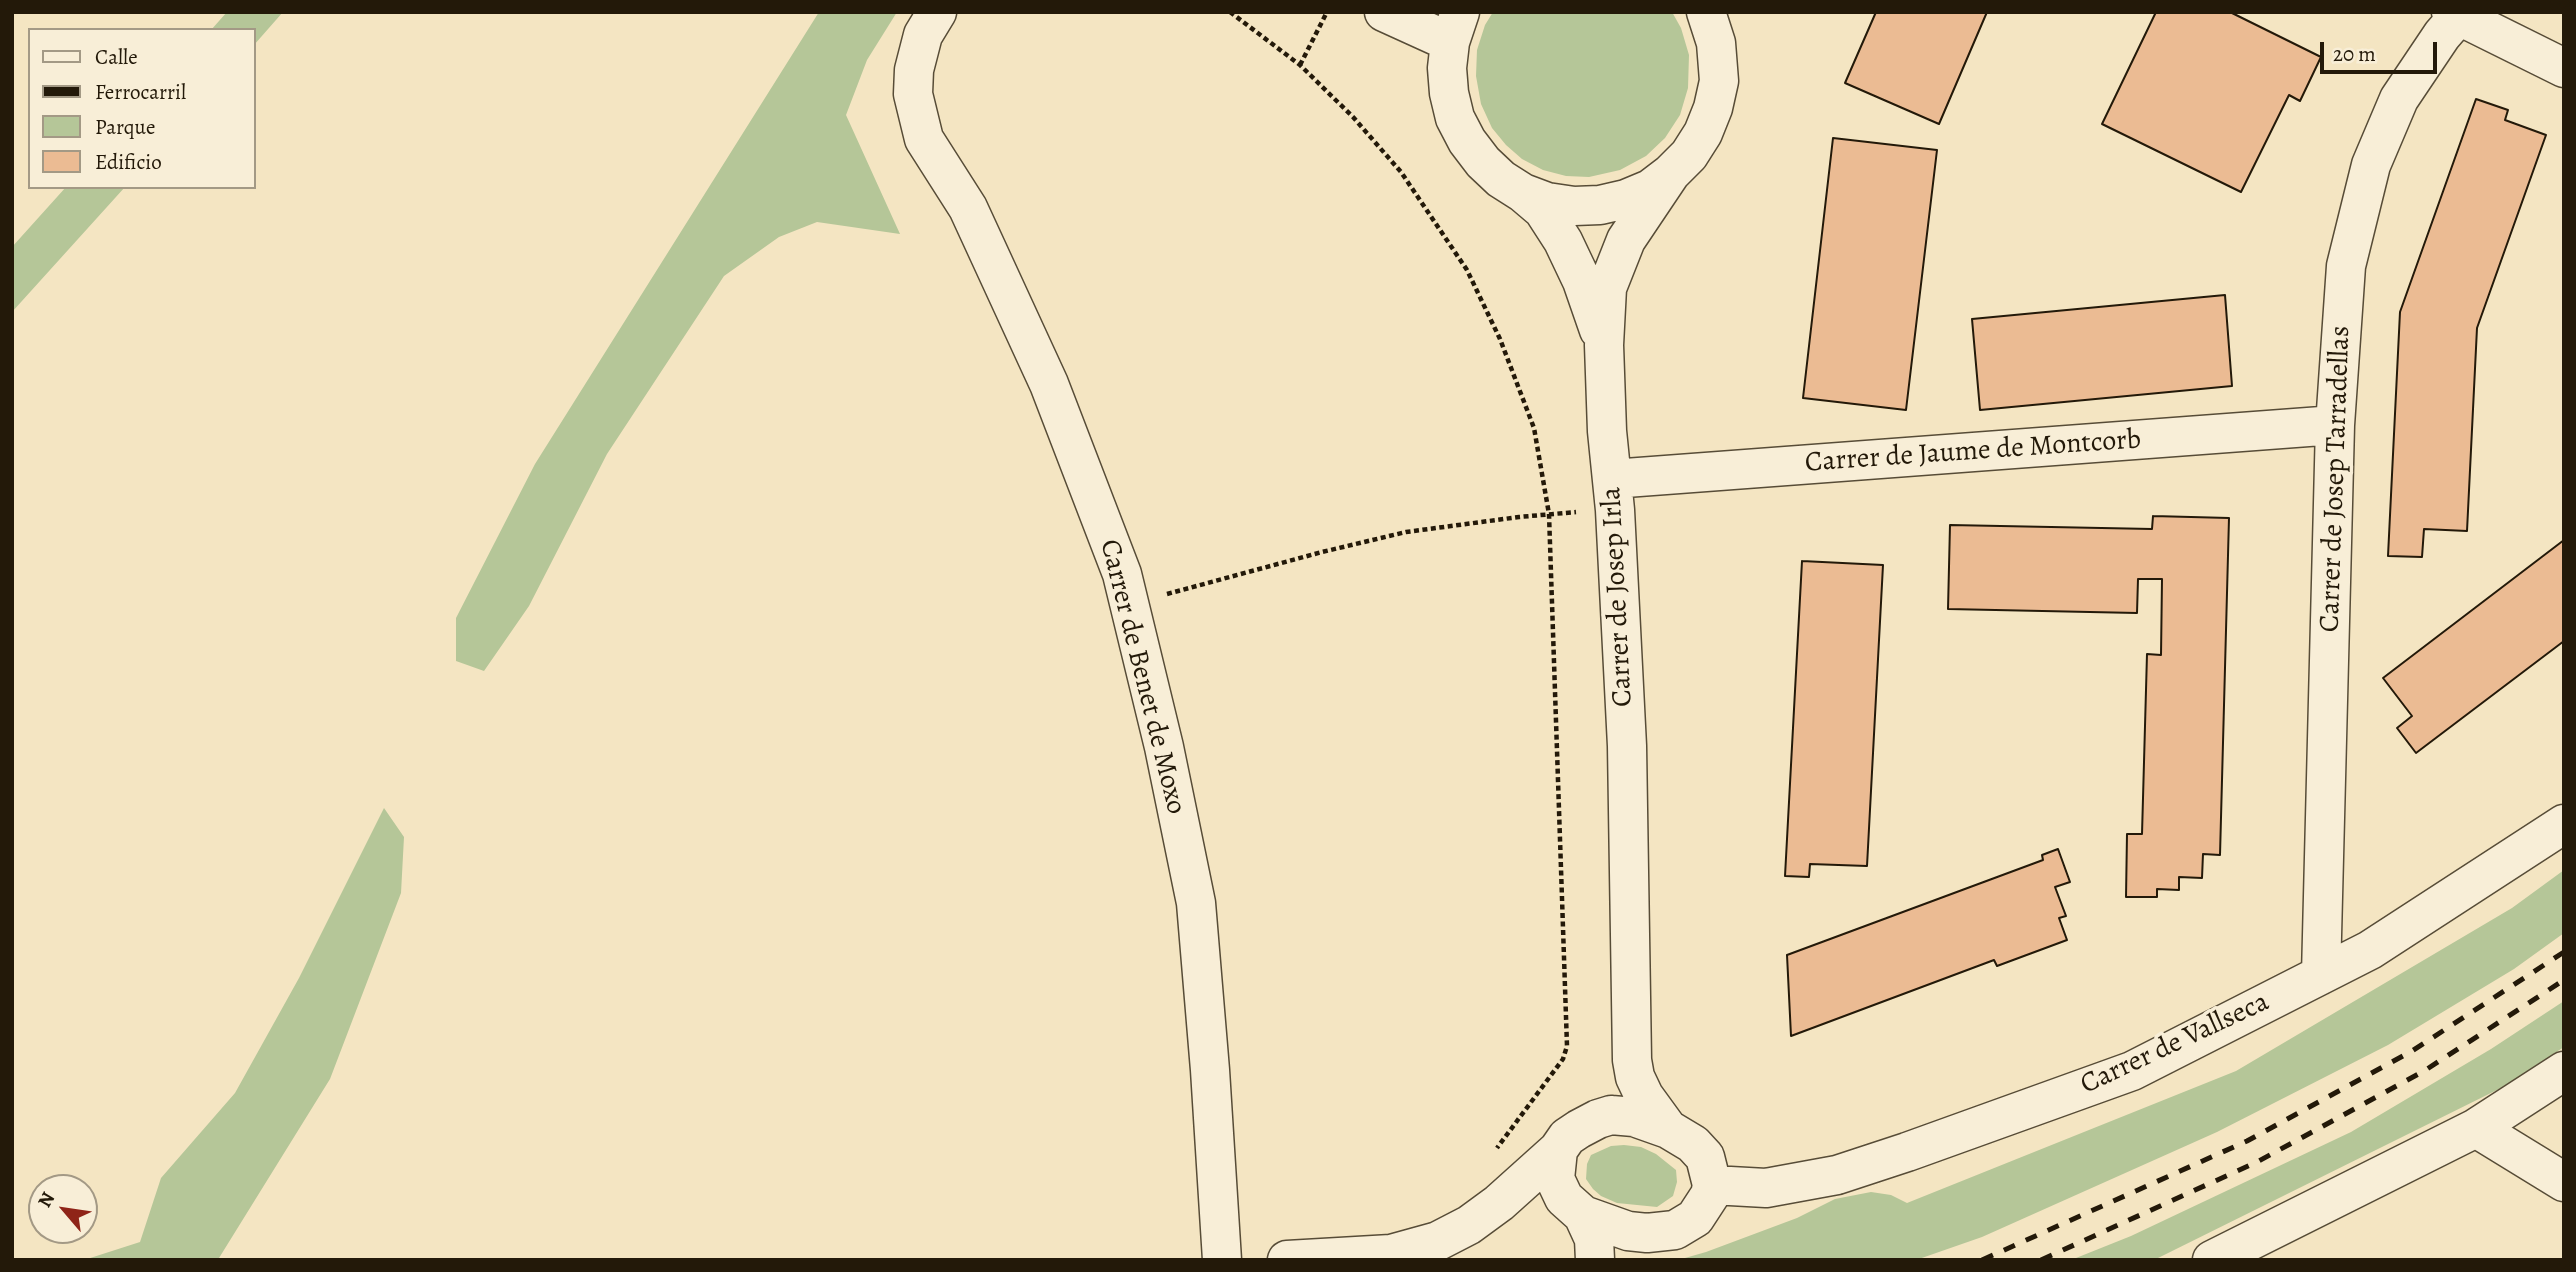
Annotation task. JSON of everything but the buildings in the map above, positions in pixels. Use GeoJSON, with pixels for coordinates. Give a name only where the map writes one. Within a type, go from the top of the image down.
{"type":"FeatureCollection","features":[{"type":"Feature","properties":{"kind":"street","name":"Carrer de Benet de Moxo"},"geometry":{"type":"LineString","coordinates":[[937,12],[923,35],[914,69],[913,94],[924,139],[968,208],[1049,384],[1122,575],[1164,747],[1196,903],[1222,1260]]}},
{"type":"Feature","properties":{"kind":"street"},"geometry":{"type":"LineString","coordinates":[[1384,12],[1455,27],[1447,68],[1455,118],[1467,141],[1483,162],[1543,210],[1563,242],[1582,281],[1604,345]]}},
{"type":"Feature","properties":{"kind":"street"},"geometry":{"type":"LineString","coordinates":[[1523,193],[1561,204],[1600,205],[1626,199],[1650,188],[1671,173],[1689,155],[1703,133],[1713,108],[1719,81],[1716,43],[1706,12]]}},
{"type":"Feature","properties":{"kind":"street"},"geometry":{"type":"LineString","coordinates":[[2457,14],[2564,68]]}},
{"type":"Feature","properties":{"kind":"street","name":"Carrer de Josep Tarradellas"},"geometry":{"type":"LineString","coordinates":[[2321,975],[2335,425],[2346,266],[2371,165],[2399,99],[2457,14]]}},
{"type":"Feature","properties":{"kind":"street","name":"Carrer de Josep Irla"},"geometry":{"type":"LineString","coordinates":[[1631,1040],[1627,746],[1604,345],[1607,288],[1626,240],[1671,173]]}},
{"type":"Feature","properties":{"kind":"street","name":"Carrer de Jaume de Montcorb"},"geometry":{"type":"LineString","coordinates":[[1613,494],[2335,425]]}},
{"type":"Feature","properties":{"kind":"street","name":"Carrer de Vallseca"},"geometry":{"type":"LineString","coordinates":[[1712,1185],[1766,1188],[1837,1175],[2132,1070],[2370,950],[2564,824]]}},
{"type":"Feature","properties":{"kind":"street"},"geometry":{"type":"LineString","coordinates":[[1598,1119],[1622,1074],[1631,1040]]}},
{"type":"Feature","properties":{"kind":"street"},"geometry":{"type":"LineString","coordinates":[[1631,1040],[1635,1077],[1644,1096],[1668,1129]]}},
{"type":"Feature","properties":{"kind":"street"},"geometry":{"type":"LineString","coordinates":[[2212,1260],[2476,1128],[2564,1071]]}},
{"type":"Feature","properties":{"kind":"street"},"geometry":{"type":"LineString","coordinates":[[1287,1260],[1391,1254],[1438,1241],[1469,1225],[1499,1203],[1558,1150],[1567,1137],[1598,1119],[1611,1115],[1634,1117],[1668,1129],[1693,1144],[1704,1157],[1712,1185],[1710,1195],[1695,1219],[1673,1245],[1647,1233],[1606,1225],[1574,1206],[1538,1194],[1521,1195],[1499,1203]]}},
{"type":"Feature","properties":{"kind":"street"},"geometry":{"type":"LineString","coordinates":[[2476,1128],[2564,1182]]}},
{"type":"Feature","properties":{"kind":"street"},"geometry":{"type":"LineString","coordinates":[[1558,1150],[1555,1179],[1558,1189],[1574,1206],[1594,1238],[1594,1260]]}},
{"type":"Feature","properties":{"kind":"path"},"geometry":{"type":"LineString","coordinates":[[1230,12],[1300,65],[1353,117],[1401,172],[1467,270],[1500,339],[1534,428],[1549,514],[1567,1045],[1563,1059],[1492,1153]]}},
{"type":"Feature","properties":{"kind":"path"},"geometry":{"type":"LineString","coordinates":[[1300,65],[1327,12]]}},
{"type":"Feature","properties":{"kind":"path"},"geometry":{"type":"LineString","coordinates":[[1129,604],[1322,552],[1406,533],[1549,514],[1613,494]]}},
{"type":"Feature","properties":{"kind":"green space"},"geometry":{"type":"Polygon","coordinates":[[[227,12],[283,12],[256,43],[256,28],[213,28],[227,12]]]}},
{"type":"Feature","properties":{"kind":"green space"},"geometry":{"type":"Polygon","coordinates":[[[819,12],[897,12],[867,60],[846,115],[900,234],[817,222],[779,237],[724,276],[607,454],[529,606],[484,671],[456,661],[456,618],[535,464],[819,12]]]}},
{"type":"Feature","properties":{"kind":"green space"},"geometry":{"type":"Polygon","coordinates":[[[1493,12],[1672,12],[1681,28],[1689,55],[1688,88],[1680,115],[1665,138],[1646,156],[1620,170],[1589,177],[1566,176],[1543,170],[1522,159],[1492,128],[1481,104],[1476,76],[1477,50],[1485,25],[1493,12]]]}},
{"type":"Feature","properties":{"kind":"green space"},"geometry":{"type":"Polygon","coordinates":[[[64,189],[123,189],[12,312],[12,247],[64,189]]]}},
{"type":"Feature","properties":{"kind":"green space"},"geometry":{"type":"Polygon","coordinates":[[[384,808],[404,837],[401,893],[330,1079],[219,1258],[84,1260],[140,1242],[161,1178],[235,1093],[299,978],[384,808]]]}},
{"type":"Feature","properties":{"kind":"green space"},"geometry":{"type":"Polygon","coordinates":[[[2564,870],[2564,933],[2514,969],[2388,1045],[2217,1132],[1982,1237],[1916,1260],[1678,1260],[1797,1218],[1835,1199],[1871,1192],[1891,1195],[1907,1203],[2236,1071],[2512,908],[2564,870]]]}},
{"type":"Feature","properties":{"kind":"green space"},"geometry":{"type":"Polygon","coordinates":[[[2564,1001],[2564,1047],[2501,1088],[2154,1260],[2071,1260],[2131,1236],[2351,1132],[2491,1049],[2564,1001]]]}},
{"type":"Feature","properties":{"kind":"green space"},"geometry":{"type":"Polygon","coordinates":[[[1611,1146],[1641,1147],[1656,1154],[1676,1170],[1677,1182],[1673,1196],[1657,1207],[1617,1203],[1593,1189],[1586,1179],[1591,1155],[1611,1146]]]}},
{"type":"Feature","properties":{"kind":"railway"},"geometry":{"type":"LineString","coordinates":[[1982,1260],[2247,1141],[2412,1051],[2564,952]]}},
{"type":"Feature","properties":{"kind":"railway"},"geometry":{"type":"LineString","coordinates":[[2041,1260],[2257,1162],[2424,1071],[2564,980]]}}]}
